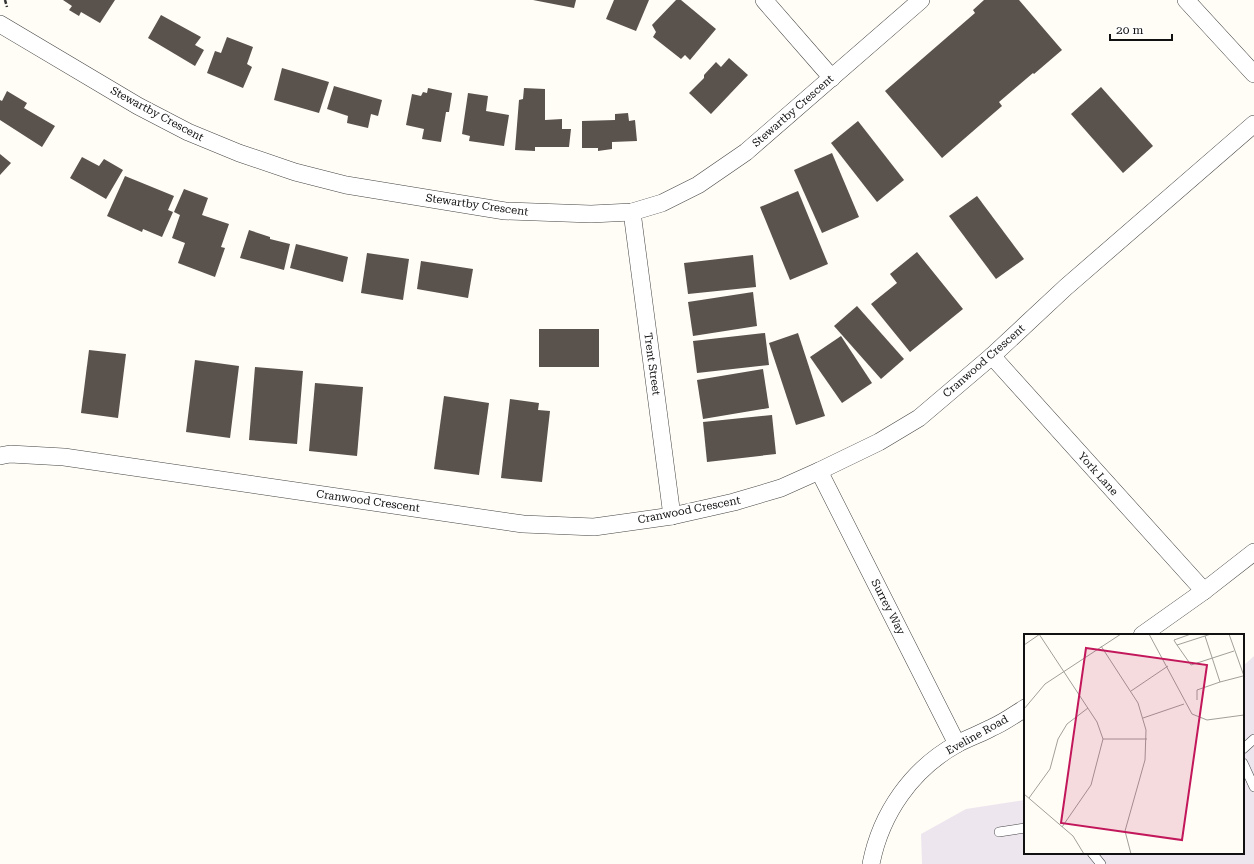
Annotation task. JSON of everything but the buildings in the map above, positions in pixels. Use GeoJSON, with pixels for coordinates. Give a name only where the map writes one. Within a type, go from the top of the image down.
{"type":"FeatureCollection","features":[{"type":"Feature","properties":{"kind":"street"},"geometry":{"type":"LineString","coordinates":[[764,0],[832,78]]}},
{"type":"Feature","properties":{"kind":"street","name":"Stewartby Crescent"},"geometry":{"type":"LineString","coordinates":[[0,24],[138,106],[188,132],[239,153],[295,172],[346,184],[505,211],[591,214],[632,212],[662,202],[698,185],[746,152],[921,0]]}},
{"type":"Feature","properties":{"kind":"street"},"geometry":{"type":"LineString","coordinates":[[1186,0],[1254,74]]}},
{"type":"Feature","properties":{"kind":"street","name":"Cranwood Crescent"},"geometry":{"type":"LineString","coordinates":[[0,456],[10,454],[64,457],[523,524],[594,527],[672,516],[748,498],[781,488],[819,471],[879,442],[919,418],[992,356],[1066,287],[1254,124]]}},
{"type":"Feature","properties":{"kind":"street","name":"Trent Street"},"geometry":{"type":"LineString","coordinates":[[632,212],[672,516]]}},
{"type":"Feature","properties":{"kind":"street","name":"York Lane"},"geometry":{"type":"LineString","coordinates":[[992,356],[1204,591]]}},
{"type":"Feature","properties":{"kind":"street","name":"Surrey Way"},"geometry":{"type":"LineString","coordinates":[[819,471],[957,744]]}},
{"type":"Feature","properties":{"kind":"street"},"geometry":{"type":"LineString","coordinates":[[1143,634],[1204,591],[1254,552]]}},
{"type":"Feature","properties":{"kind":"street","name":"Eveline Road"},"geometry":{"type":"LineString","coordinates":[[870,864],[882,828],[893,806],[906,786],[923,768],[957,744],[992,728],[1024,709]]}},
{"type":"Feature","properties":{"kind":"lane"},"geometry":{"type":"LineString","coordinates":[[1244,748],[1254,739]]}},
{"type":"Feature","properties":{"kind":"lane"},"geometry":{"type":"LineString","coordinates":[[1244,765],[1254,787]]}},
{"type":"Feature","properties":{"kind":"lane"},"geometry":{"type":"LineString","coordinates":[[999,832],[1024,828]]}},
{"type":"Feature","properties":{"kind":"lane"},"geometry":{"type":"LineString","coordinates":[[1093,854],[1101,864]]}},
{"type":"Feature","properties":{"kind":"shaded area"},"geometry":{"type":"Polygon","coordinates":[[[1254,656],[1254,864],[922,864],[921,834],[966,809],[1024,800],[1024,854],[1244,854],[1244,665],[1254,656]]]}}]}
